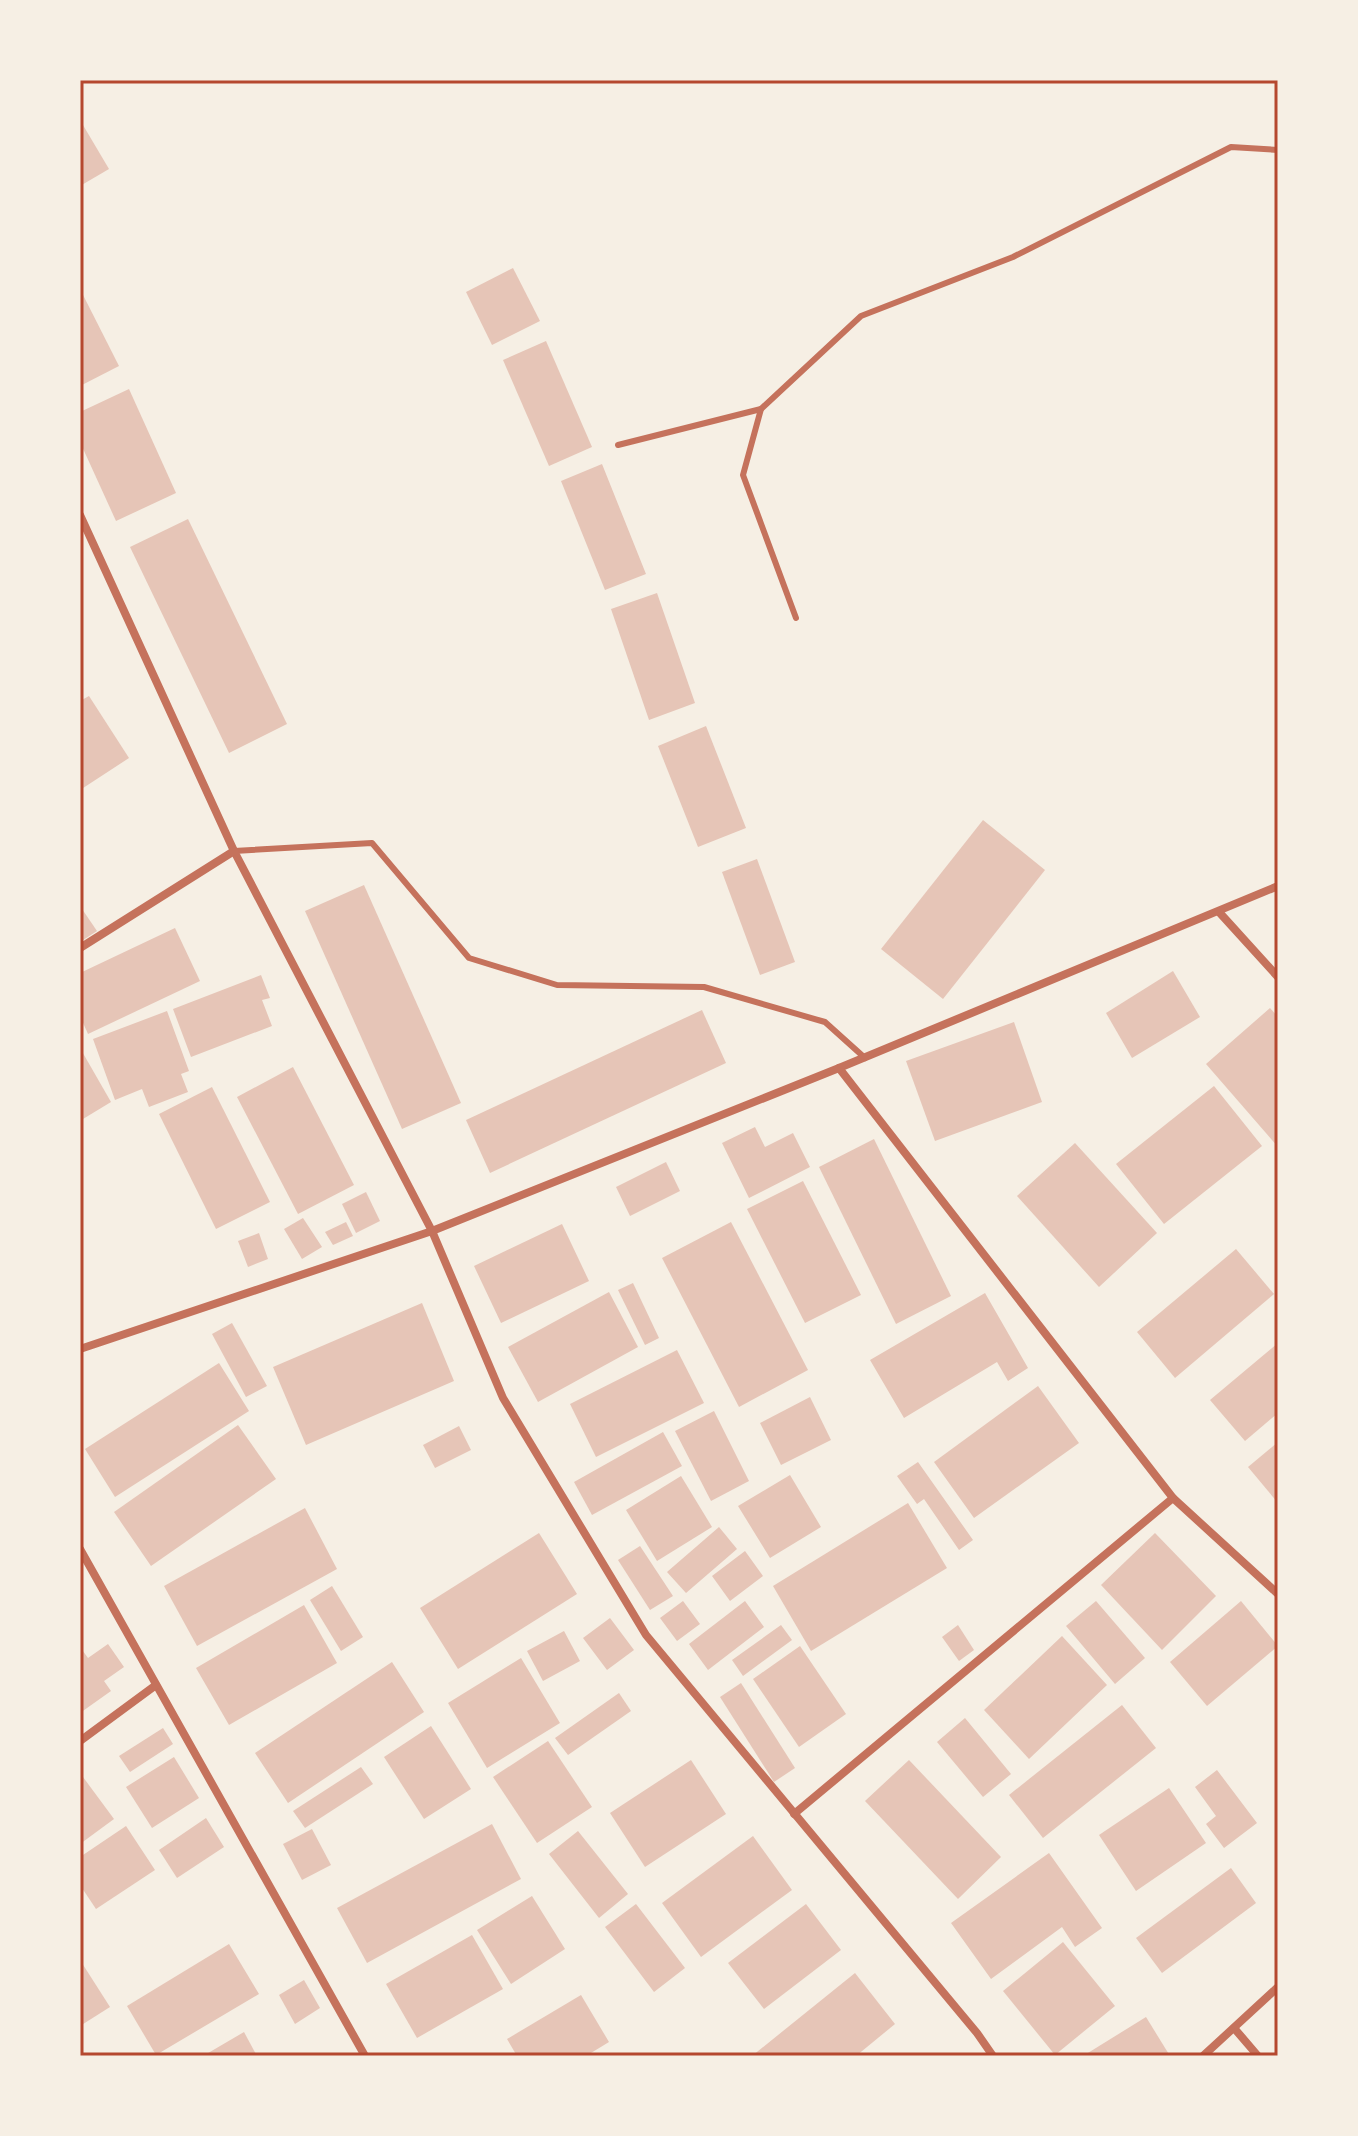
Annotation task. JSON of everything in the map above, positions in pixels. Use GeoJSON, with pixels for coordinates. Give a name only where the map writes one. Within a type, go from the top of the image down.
{"type":"FeatureCollection","features":[{"type":"Feature","properties":{"kind":"street"},"geometry":{"type":"LineString","coordinates":[[80,515],[234,851],[432,1231],[503,1398],[646,1635],[993,2056]]}},
{"type":"Feature","properties":{"kind":"street"},"geometry":{"type":"LineString","coordinates":[[80,948],[234,851]]}},
{"type":"Feature","properties":{"kind":"street"},"geometry":{"type":"LineString","coordinates":[[80,1349],[432,1231],[865,1058],[1278,886]]}},
{"type":"Feature","properties":{"kind":"street"},"geometry":{"type":"LineString","coordinates":[[1219,912],[1278,977]]}},
{"type":"Feature","properties":{"kind":"street"},"geometry":{"type":"LineString","coordinates":[[839,1068],[1173,1498],[1278,1594]]}},
{"type":"Feature","properties":{"kind":"street"},"geometry":{"type":"LineString","coordinates":[[794,1814],[1173,1498]]}},
{"type":"Feature","properties":{"kind":"street"},"geometry":{"type":"LineString","coordinates":[[80,1549],[365,2056]]}},
{"type":"Feature","properties":{"kind":"street"},"geometry":{"type":"LineString","coordinates":[[80,1741],[156,1685]]}},
{"type":"Feature","properties":{"kind":"street"},"geometry":{"type":"LineString","coordinates":[[1203,2056],[1278,1987]]}},
{"type":"Feature","properties":{"kind":"street"},"geometry":{"type":"LineString","coordinates":[[1234,2028],[1258,2056]]}},
{"type":"Feature","properties":{"kind":"lane"},"geometry":{"type":"LineString","coordinates":[[618,445],[761,409],[861,316],[1013,257],[1231,147],[1278,150]]}},
{"type":"Feature","properties":{"kind":"lane"},"geometry":{"type":"LineString","coordinates":[[761,409],[743,475],[796,618]]}},
{"type":"Feature","properties":{"kind":"lane"},"geometry":{"type":"LineString","coordinates":[[234,851],[372,843],[469,958],[557,985],[704,987],[825,1022],[865,1058]]}},
{"type":"Feature","properties":{"kind":"building"},"geometry":{"type":"Polygon","coordinates":[[[80,120],[109,169],[80,186],[80,120]]]}},
{"type":"Feature","properties":{"kind":"building"},"geometry":{"type":"Polygon","coordinates":[[[513,268],[540,321],[492,345],[466,292],[513,268]]]}},
{"type":"Feature","properties":{"kind":"building"},"geometry":{"type":"Polygon","coordinates":[[[80,289],[119,366],[80,386],[80,289]]]}},
{"type":"Feature","properties":{"kind":"building"},"geometry":{"type":"Polygon","coordinates":[[[546,341],[592,447],[549,466],[503,360],[546,341]]]}},
{"type":"Feature","properties":{"kind":"building"},"geometry":{"type":"Polygon","coordinates":[[[129,389],[176,493],[116,521],[80,442],[80,412],[129,389]]]}},
{"type":"Feature","properties":{"kind":"building"},"geometry":{"type":"Polygon","coordinates":[[[602,464],[646,574],[605,590],[561,481],[602,464]]]}},
{"type":"Feature","properties":{"kind":"building"},"geometry":{"type":"Polygon","coordinates":[[[188,519],[287,724],[229,753],[130,547],[188,519]]]}},
{"type":"Feature","properties":{"kind":"building"},"geometry":{"type":"Polygon","coordinates":[[[657,593],[695,703],[649,720],[611,609],[657,593]]]}},
{"type":"Feature","properties":{"kind":"building"},"geometry":{"type":"Polygon","coordinates":[[[89,696],[129,758],[80,790],[80,701],[89,696]]]}},
{"type":"Feature","properties":{"kind":"building"},"geometry":{"type":"Polygon","coordinates":[[[706,726],[746,828],[698,847],[658,746],[706,726]]]}},
{"type":"Feature","properties":{"kind":"building"},"geometry":{"type":"Polygon","coordinates":[[[983,820],[1045,870],[943,999],[881,949],[983,820]]]}},
{"type":"Feature","properties":{"kind":"building"},"geometry":{"type":"Polygon","coordinates":[[[757,859],[795,962],[760,975],[722,872],[757,859]]]}},
{"type":"Feature","properties":{"kind":"building"},"geometry":{"type":"Polygon","coordinates":[[[364,885],[461,1103],[402,1129],[305,911],[364,885]]]}},
{"type":"Feature","properties":{"kind":"building"},"geometry":{"type":"Polygon","coordinates":[[[80,906],[97,931],[80,942],[80,906]]]}},
{"type":"Feature","properties":{"kind":"building"},"geometry":{"type":"Polygon","coordinates":[[[175,928],[200,981],[88,1034],[80,1016],[80,973],[175,928]]]}},
{"type":"Feature","properties":{"kind":"building"},"geometry":{"type":"Polygon","coordinates":[[[1173,971],[1200,1017],[1132,1058],[1106,1013],[1173,971]]]}},
{"type":"Feature","properties":{"kind":"building"},"geometry":{"type":"Polygon","coordinates":[[[261,975],[270,998],[262,1000],[272,1026],[191,1057],[173,1009],[261,975]]]}},
{"type":"Feature","properties":{"kind":"building"},"geometry":{"type":"Polygon","coordinates":[[[1270,1008],[1278,1017],[1278,1147],[1206,1064],[1270,1008]]]}},
{"type":"Feature","properties":{"kind":"building"},"geometry":{"type":"Polygon","coordinates":[[[702,1010],[726,1063],[490,1173],[466,1120],[702,1010]]]}},
{"type":"Feature","properties":{"kind":"building"},"geometry":{"type":"Polygon","coordinates":[[[167,1011],[189,1071],[181,1074],[188,1092],[149,1107],[142,1089],[115,1100],[93,1039],[167,1011]]]}},
{"type":"Feature","properties":{"kind":"building"},"geometry":{"type":"Polygon","coordinates":[[[1014,1022],[1042,1102],[935,1141],[906,1061],[1014,1022]]]}},
{"type":"Feature","properties":{"kind":"building"},"geometry":{"type":"Polygon","coordinates":[[[80,1048],[111,1102],[83,1119],[80,1114],[80,1048]]]}},
{"type":"Feature","properties":{"kind":"building"},"geometry":{"type":"Polygon","coordinates":[[[293,1067],[354,1185],[298,1214],[237,1097],[293,1067]]]}},
{"type":"Feature","properties":{"kind":"building"},"geometry":{"type":"Polygon","coordinates":[[[1214,1086],[1262,1146],[1164,1224],[1116,1164],[1214,1086]]]}},
{"type":"Feature","properties":{"kind":"building"},"geometry":{"type":"Polygon","coordinates":[[[212,1087],[270,1202],[216,1229],[159,1114],[212,1087]]]}},
{"type":"Feature","properties":{"kind":"building"},"geometry":{"type":"Polygon","coordinates":[[[755,1127],[765,1147],[793,1133],[810,1167],[749,1198],[722,1143],[755,1127]]]}},
{"type":"Feature","properties":{"kind":"building"},"geometry":{"type":"Polygon","coordinates":[[[874,1139],[951,1296],[896,1324],[819,1167],[874,1139]]]}},
{"type":"Feature","properties":{"kind":"building"},"geometry":{"type":"Polygon","coordinates":[[[1075,1143],[1157,1233],[1099,1287],[1017,1196],[1075,1143]]]}},
{"type":"Feature","properties":{"kind":"building"},"geometry":{"type":"Polygon","coordinates":[[[666,1162],[680,1191],[630,1216],[616,1187],[666,1162]]]}},
{"type":"Feature","properties":{"kind":"building"},"geometry":{"type":"Polygon","coordinates":[[[803,1181],[861,1295],[805,1323],[747,1209],[803,1181]]]}},
{"type":"Feature","properties":{"kind":"building"},"geometry":{"type":"Polygon","coordinates":[[[366,1192],[380,1221],[356,1233],[342,1204],[366,1192]]]}},
{"type":"Feature","properties":{"kind":"building"},"geometry":{"type":"Polygon","coordinates":[[[303,1218],[322,1247],[302,1259],[284,1229],[303,1218]]]}},
{"type":"Feature","properties":{"kind":"building"},"geometry":{"type":"Polygon","coordinates":[[[346,1222],[353,1236],[333,1245],[325,1232],[346,1222]]]}},
{"type":"Feature","properties":{"kind":"building"},"geometry":{"type":"Polygon","coordinates":[[[731,1222],[808,1370],[739,1407],[662,1258],[731,1222]]]}},
{"type":"Feature","properties":{"kind":"building"},"geometry":{"type":"Polygon","coordinates":[[[562,1224],[589,1281],[501,1323],[474,1266],[562,1224]]]}},
{"type":"Feature","properties":{"kind":"building"},"geometry":{"type":"Polygon","coordinates":[[[259,1233],[268,1259],[248,1267],[238,1241],[259,1233]]]}},
{"type":"Feature","properties":{"kind":"building"},"geometry":{"type":"Polygon","coordinates":[[[1236,1249],[1274,1294],[1175,1378],[1137,1332],[1236,1249]]]}},
{"type":"Feature","properties":{"kind":"building"},"geometry":{"type":"Polygon","coordinates":[[[633,1283],[659,1338],[645,1345],[618,1290],[633,1283]]]}},
{"type":"Feature","properties":{"kind":"building"},"geometry":{"type":"Polygon","coordinates":[[[609,1292],[638,1347],[538,1402],[508,1347],[609,1292]]]}},
{"type":"Feature","properties":{"kind":"building"},"geometry":{"type":"Polygon","coordinates":[[[985,1293],[1028,1368],[1008,1381],[997,1362],[904,1418],[870,1360],[985,1293]]]}},
{"type":"Feature","properties":{"kind":"building"},"geometry":{"type":"Polygon","coordinates":[[[422,1303],[454,1381],[306,1445],[273,1367],[422,1303]]]}},
{"type":"Feature","properties":{"kind":"building"},"geometry":{"type":"Polygon","coordinates":[[[232,1323],[267,1386],[246,1397],[212,1334],[232,1323]]]}},
{"type":"Feature","properties":{"kind":"building"},"geometry":{"type":"Polygon","coordinates":[[[1278,1343],[1278,1413],[1245,1441],[1210,1400],[1278,1343]]]}},
{"type":"Feature","properties":{"kind":"building"},"geometry":{"type":"Polygon","coordinates":[[[677,1350],[704,1403],[596,1457],[570,1404],[677,1350]]]}},
{"type":"Feature","properties":{"kind":"building"},"geometry":{"type":"Polygon","coordinates":[[[219,1363],[249,1411],[115,1497],[85,1449],[219,1363]]]}},
{"type":"Feature","properties":{"kind":"building"},"geometry":{"type":"Polygon","coordinates":[[[1038,1386],[1079,1443],[974,1518],[934,1462],[1038,1386]]]}},
{"type":"Feature","properties":{"kind":"building"},"geometry":{"type":"Polygon","coordinates":[[[810,1397],[831,1440],[781,1465],[760,1423],[810,1397]]]}},
{"type":"Feature","properties":{"kind":"building"},"geometry":{"type":"Polygon","coordinates":[[[714,1411],[749,1481],[711,1501],[675,1431],[714,1411]]]}},
{"type":"Feature","properties":{"kind":"building"},"geometry":{"type":"Polygon","coordinates":[[[238,1425],[276,1479],[151,1566],[114,1512],[238,1425]]]}},
{"type":"Feature","properties":{"kind":"building"},"geometry":{"type":"Polygon","coordinates":[[[459,1426],[471,1450],[435,1468],[423,1445],[459,1426]]]}},
{"type":"Feature","properties":{"kind":"building"},"geometry":{"type":"Polygon","coordinates":[[[663,1432],[682,1466],[592,1515],[574,1482],[663,1432]]]}},
{"type":"Feature","properties":{"kind":"building"},"geometry":{"type":"Polygon","coordinates":[[[1278,1442],[1278,1503],[1248,1467],[1278,1442]]]}},
{"type":"Feature","properties":{"kind":"building"},"geometry":{"type":"Polygon","coordinates":[[[918,1462],[973,1540],[959,1550],[924,1499],[917,1504],[897,1476],[918,1462]]]}},
{"type":"Feature","properties":{"kind":"building"},"geometry":{"type":"Polygon","coordinates":[[[790,1475],[821,1527],[770,1558],[738,1506],[790,1475]]]}},
{"type":"Feature","properties":{"kind":"building"},"geometry":{"type":"Polygon","coordinates":[[[681,1476],[712,1527],[657,1561],[626,1510],[681,1476]]]}},
{"type":"Feature","properties":{"kind":"building"},"geometry":{"type":"Polygon","coordinates":[[[908,1503],[947,1568],[811,1651],[773,1586],[908,1503]]]}},
{"type":"Feature","properties":{"kind":"building"},"geometry":{"type":"Polygon","coordinates":[[[305,1508],[337,1569],[197,1646],[164,1586],[305,1508]]]}},
{"type":"Feature","properties":{"kind":"building"},"geometry":{"type":"Polygon","coordinates":[[[719,1527],[737,1549],[686,1593],[667,1572],[719,1527]]]}},
{"type":"Feature","properties":{"kind":"building"},"geometry":{"type":"Polygon","coordinates":[[[539,1533],[577,1594],[458,1669],[420,1608],[539,1533]]]}},
{"type":"Feature","properties":{"kind":"building"},"geometry":{"type":"Polygon","coordinates":[[[1155,1533],[1216,1596],[1162,1650],[1101,1585],[1155,1533]]]}},
{"type":"Feature","properties":{"kind":"building"},"geometry":{"type":"Polygon","coordinates":[[[640,1546],[673,1596],[650,1610],[618,1560],[640,1546]]]}},
{"type":"Feature","properties":{"kind":"building"},"geometry":{"type":"Polygon","coordinates":[[[745,1551],[763,1576],[730,1601],[712,1576],[745,1551]]]}},
{"type":"Feature","properties":{"kind":"building"},"geometry":{"type":"Polygon","coordinates":[[[332,1586],[363,1637],[341,1651],[310,1600],[332,1586]]]}},
{"type":"Feature","properties":{"kind":"building"},"geometry":{"type":"Polygon","coordinates":[[[683,1601],[700,1624],[677,1641],[660,1618],[683,1601]]]}},
{"type":"Feature","properties":{"kind":"building"},"geometry":{"type":"Polygon","coordinates":[[[745,1601],[764,1627],[708,1670],[689,1644],[745,1601]]]}},
{"type":"Feature","properties":{"kind":"building"},"geometry":{"type":"Polygon","coordinates":[[[1096,1601],[1145,1658],[1115,1684],[1066,1626],[1096,1601]]]}},
{"type":"Feature","properties":{"kind":"building"},"geometry":{"type":"Polygon","coordinates":[[[1241,1601],[1278,1646],[1207,1706],[1170,1662],[1241,1601]]]}},
{"type":"Feature","properties":{"kind":"building"},"geometry":{"type":"Polygon","coordinates":[[[304,1605],[337,1663],[229,1725],[196,1668],[304,1605]]]}},
{"type":"Feature","properties":{"kind":"building"},"geometry":{"type":"Polygon","coordinates":[[[610,1618],[634,1650],[607,1670],[583,1638],[610,1618]]]}},
{"type":"Feature","properties":{"kind":"building"},"geometry":{"type":"Polygon","coordinates":[[[781,1625],[792,1640],[743,1676],[732,1660],[781,1625]]]}},
{"type":"Feature","properties":{"kind":"building"},"geometry":{"type":"Polygon","coordinates":[[[958,1625],[974,1650],[959,1661],[942,1637],[958,1625]]]}},
{"type":"Feature","properties":{"kind":"building"},"geometry":{"type":"Polygon","coordinates":[[[564,1631],[580,1661],[543,1681],[527,1651],[564,1631]]]}},
{"type":"Feature","properties":{"kind":"building"},"geometry":{"type":"Polygon","coordinates":[[[1062,1636],[1107,1685],[1029,1759],[984,1710],[1062,1636]]]}},
{"type":"Feature","properties":{"kind":"building"},"geometry":{"type":"Polygon","coordinates":[[[108,1644],[124,1667],[104,1681],[111,1691],[80,1713],[80,1647],[88,1658],[108,1644]]]}},
{"type":"Feature","properties":{"kind":"building"},"geometry":{"type":"Polygon","coordinates":[[[800,1646],[846,1714],[799,1747],[753,1679],[800,1646]]]}},
{"type":"Feature","properties":{"kind":"building"},"geometry":{"type":"Polygon","coordinates":[[[521,1658],[560,1723],[487,1768],[448,1703],[521,1658]]]}},
{"type":"Feature","properties":{"kind":"building"},"geometry":{"type":"Polygon","coordinates":[[[392,1662],[424,1712],[288,1803],[255,1753],[392,1662]]]}},
{"type":"Feature","properties":{"kind":"building"},"geometry":{"type":"Polygon","coordinates":[[[741,1683],[795,1768],[774,1782],[720,1697],[741,1683]]]}},
{"type":"Feature","properties":{"kind":"building"},"geometry":{"type":"Polygon","coordinates":[[[619,1693],[631,1711],[568,1755],[555,1738],[619,1693]]]}},
{"type":"Feature","properties":{"kind":"building"},"geometry":{"type":"Polygon","coordinates":[[[1122,1705],[1156,1748],[1043,1838],[1009,1795],[1122,1705]]]}},
{"type":"Feature","properties":{"kind":"building"},"geometry":{"type":"Polygon","coordinates":[[[965,1718],[1011,1774],[983,1797],[937,1742],[965,1718]]]}},
{"type":"Feature","properties":{"kind":"building"},"geometry":{"type":"Polygon","coordinates":[[[431,1726],[471,1789],[424,1819],[384,1757],[431,1726]]]}},
{"type":"Feature","properties":{"kind":"building"},"geometry":{"type":"Polygon","coordinates":[[[163,1728],[173,1744],[130,1772],[119,1756],[163,1728]]]}},
{"type":"Feature","properties":{"kind":"building"},"geometry":{"type":"Polygon","coordinates":[[[548,1741],[592,1807],[537,1843],[493,1777],[548,1741]]]}},
{"type":"Feature","properties":{"kind":"building"},"geometry":{"type":"Polygon","coordinates":[[[174,1757],[199,1798],[152,1828],[126,1787],[174,1757]]]}},
{"type":"Feature","properties":{"kind":"building"},"geometry":{"type":"Polygon","coordinates":[[[691,1760],[726,1814],[645,1867],[610,1813],[691,1760]]]}},
{"type":"Feature","properties":{"kind":"building"},"geometry":{"type":"Polygon","coordinates":[[[909,1760],[1001,1857],[958,1899],[865,1801],[909,1760]]]}},
{"type":"Feature","properties":{"kind":"building"},"geometry":{"type":"Polygon","coordinates":[[[361,1767],[373,1784],[305,1828],[293,1811],[361,1767]]]}},
{"type":"Feature","properties":{"kind":"building"},"geometry":{"type":"Polygon","coordinates":[[[1217,1770],[1257,1823],[1224,1848],[1206,1824],[1216,1816],[1195,1787],[1217,1770]]]}},
{"type":"Feature","properties":{"kind":"building"},"geometry":{"type":"Polygon","coordinates":[[[83,1777],[114,1819],[80,1844],[80,1779],[83,1777]]]}},
{"type":"Feature","properties":{"kind":"building"},"geometry":{"type":"Polygon","coordinates":[[[1169,1788],[1206,1843],[1136,1891],[1099,1835],[1169,1788]]]}},
{"type":"Feature","properties":{"kind":"building"},"geometry":{"type":"Polygon","coordinates":[[[206,1818],[224,1847],[177,1878],[159,1850],[206,1818]]]}},
{"type":"Feature","properties":{"kind":"building"},"geometry":{"type":"Polygon","coordinates":[[[492,1824],[521,1879],[367,1963],[337,1908],[492,1824]]]}},
{"type":"Feature","properties":{"kind":"building"},"geometry":{"type":"Polygon","coordinates":[[[126,1826],[155,1870],[96,1909],[80,1885],[80,1857],[126,1826]]]}},
{"type":"Feature","properties":{"kind":"building"},"geometry":{"type":"Polygon","coordinates":[[[312,1829],[331,1865],[302,1880],[283,1844],[312,1829]]]}},
{"type":"Feature","properties":{"kind":"building"},"geometry":{"type":"Polygon","coordinates":[[[578,1831],[628,1894],[599,1918],[549,1854],[578,1831]]]}},
{"type":"Feature","properties":{"kind":"building"},"geometry":{"type":"Polygon","coordinates":[[[753,1836],[792,1890],[701,1957],[662,1903],[753,1836]]]}},
{"type":"Feature","properties":{"kind":"building"},"geometry":{"type":"Polygon","coordinates":[[[1049,1853],[1102,1928],[1075,1947],[1062,1927],[991,1979],[951,1923],[1049,1853]]]}},
{"type":"Feature","properties":{"kind":"building"},"geometry":{"type":"Polygon","coordinates":[[[1231,1868],[1256,1903],[1162,1973],[1136,1938],[1231,1868]]]}},
{"type":"Feature","properties":{"kind":"building"},"geometry":{"type":"Polygon","coordinates":[[[532,1896],[565,1949],[511,1984],[477,1930],[532,1896]]]}},
{"type":"Feature","properties":{"kind":"building"},"geometry":{"type":"Polygon","coordinates":[[[636,1904],[685,1968],[654,1992],[605,1927],[636,1904]]]}},
{"type":"Feature","properties":{"kind":"building"},"geometry":{"type":"Polygon","coordinates":[[[806,1904],[841,1950],[764,2009],[728,1963],[806,1904]]]}},
{"type":"Feature","properties":{"kind":"building"},"geometry":{"type":"Polygon","coordinates":[[[472,1935],[503,1989],[417,2038],[386,1984],[472,1935]]]}},
{"type":"Feature","properties":{"kind":"building"},"geometry":{"type":"Polygon","coordinates":[[[1063,1942],[1115,2006],[1055,2055],[1003,1991],[1063,1942]]]}},
{"type":"Feature","properties":{"kind":"building"},"geometry":{"type":"Polygon","coordinates":[[[229,1944],[259,1994],[156,2055],[127,2006],[229,1944]]]}},
{"type":"Feature","properties":{"kind":"building"},"geometry":{"type":"Polygon","coordinates":[[[80,1960],[110,2007],[80,2026],[80,1960]]]}},
{"type":"Feature","properties":{"kind":"building"},"geometry":{"type":"Polygon","coordinates":[[[855,1973],[895,2024],[856,2056],[752,2056],[855,1973]]]}},
{"type":"Feature","properties":{"kind":"building"},"geometry":{"type":"Polygon","coordinates":[[[304,1980],[320,2008],[295,2024],[279,1995],[304,1980]]]}},
{"type":"Feature","properties":{"kind":"building"},"geometry":{"type":"Polygon","coordinates":[[[581,1995],[609,2042],[586,2056],[517,2056],[507,2039],[581,1995]]]}},
{"type":"Feature","properties":{"kind":"building"},"geometry":{"type":"Polygon","coordinates":[[[1146,2017],[1170,2056],[1083,2056],[1146,2017]]]}},
{"type":"Feature","properties":{"kind":"building"},"geometry":{"type":"Polygon","coordinates":[[[244,2032],[257,2056],[203,2056],[244,2032]]]}}]}
